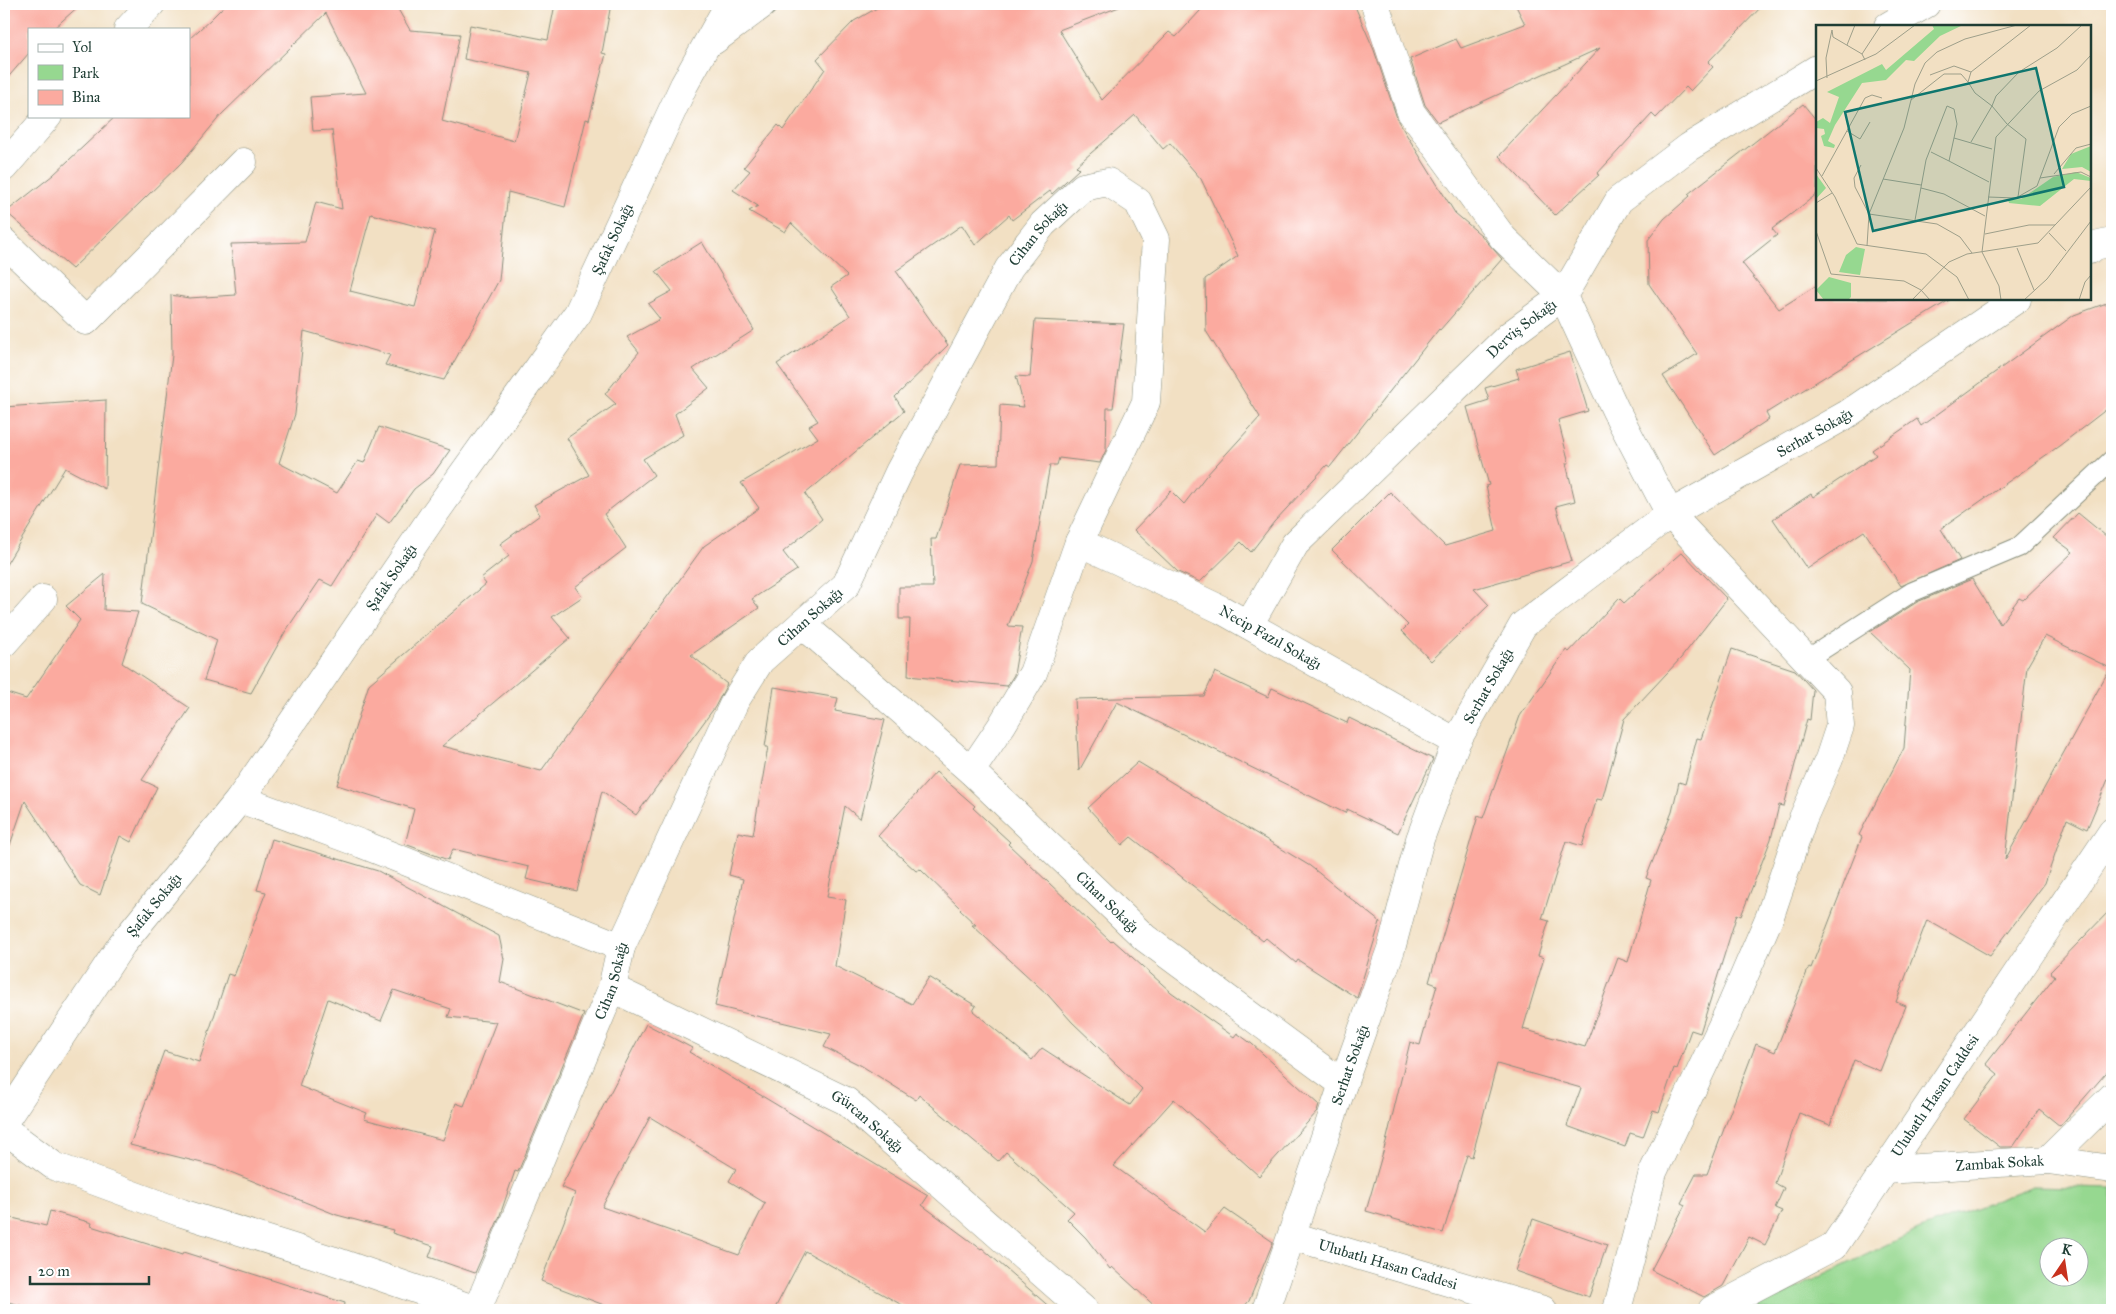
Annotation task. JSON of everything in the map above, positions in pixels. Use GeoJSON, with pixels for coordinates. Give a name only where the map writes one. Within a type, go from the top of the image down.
{"type":"FeatureCollection","features":[{"type":"Feature","properties":{"kind":"street"},"geometry":{"type":"LineString","coordinates":[[129,28],[150,4]]}},
{"type":"Feature","properties":{"kind":"street","name":"Şafak Sokağı"},"geometry":{"type":"LineString","coordinates":[[4,1122],[122,944],[240,799],[435,513],[578,313],[684,85],[729,4]]}},
{"type":"Feature","properties":{"kind":"street"},"geometry":{"type":"LineString","coordinates":[[706,46],[763,4]]}},
{"type":"Feature","properties":{"kind":"street","name":"Derviş Sokağı"},"geometry":{"type":"LineString","coordinates":[[1249,625],[1296,544],[1510,336],[1563,296],[1503,238],[1411,112],[1375,4]]}},
{"type":"Feature","properties":{"kind":"street"},"geometry":{"type":"LineString","coordinates":[[1890,25],[1926,4]]}},
{"type":"Feature","properties":{"kind":"street"},"geometry":{"type":"LineString","coordinates":[[1617,1310],[1653,1172],[1730,1011],[1770,916],[1803,818],[1840,726],[1836,692],[1670,514],[1615,409],[1563,296],[1619,200],[1688,147],[1816,70]]}},
{"type":"Feature","properties":{"kind":"street"},"geometry":{"type":"LineString","coordinates":[[4,167],[46,118]]}},
{"type":"Feature","properties":{"kind":"street"},"geometry":{"type":"LineString","coordinates":[[4,242],[86,321],[243,162]]}},
{"type":"Feature","properties":{"kind":"street","name":"Cihan Sokağı"},"geometry":{"type":"LineString","coordinates":[[477,1310],[612,988],[621,947],[735,701],[760,661],[846,585],[899,472],[1009,268],[1043,224],[1083,187],[1108,182],[1138,202],[1156,239],[1146,402],[1079,542],[1033,672],[1002,725],[971,771],[1145,938],[1343,1084]]}},
{"type":"Feature","properties":{"kind":"street"},"geometry":{"type":"LineString","coordinates":[[2091,249],[2095,246],[2112,242]]}},
{"type":"Feature","properties":{"kind":"street","name":"Serhat Sokağı"},"geometry":{"type":"LineString","coordinates":[[1266,1310],[1391,949],[1420,840],[1456,742],[1523,625],[1670,514],[1846,415],[2016,300]]}},
{"type":"Feature","properties":{"kind":"street","name":"Necip Fazıl Sokağı"},"geometry":{"type":"LineString","coordinates":[[1079,542],[1222,610],[1456,742]]}},
{"type":"Feature","properties":{"kind":"street"},"geometry":{"type":"LineString","coordinates":[[4,643],[43,599]]}},
{"type":"Feature","properties":{"kind":"street"},"geometry":{"type":"LineString","coordinates":[[802,624],[971,771]]}},
{"type":"Feature","properties":{"kind":"street"},"geometry":{"type":"LineString","coordinates":[[240,799],[362,844],[621,947]]}},
{"type":"Feature","properties":{"kind":"street","name":"Ulubatlı Hasan Caddesi"},"geometry":{"type":"LineString","coordinates":[[1712,1310],[1834,1246],[2112,832]]}},
{"type":"Feature","properties":{"kind":"street","name":"Gürcan Sokağı"},"geometry":{"type":"LineString","coordinates":[[612,988],[846,1101],[1084,1310]]}},
{"type":"Feature","properties":{"kind":"street"},"geometry":{"type":"LineString","coordinates":[[2048,1160],[2112,1097]]}},
{"type":"Feature","properties":{"kind":"street"},"geometry":{"type":"LineString","coordinates":[[4,1129],[39,1156],[63,1170],[182,1213],[332,1260],[477,1310]]}},
{"type":"Feature","properties":{"kind":"street","name":"Zambak Sokak"},"geometry":{"type":"LineString","coordinates":[[1886,1170],[2048,1160],[2112,1169]]}},
{"type":"Feature","properties":{"kind":"street","name":"Ulubatlı Hasan Caddesi"},"geometry":{"type":"LineString","coordinates":[[1292,1236],[1543,1310]]}},
{"type":"Feature","properties":{"kind":"lane"},"geometry":{"type":"LineString","coordinates":[[1806,660],[1912,592],[2019,547],[2112,460]]}},
{"type":"Feature","properties":{"kind":"green space"},"geometry":{"type":"Polygon","coordinates":[[[2033,1186],[2112,1188],[2112,1310],[1751,1310],[1918,1230],[2033,1186]]]}},
{"type":"Feature","properties":{"kind":"building"},"geometry":{"type":"Polygon","coordinates":[[[4,4],[81,4],[54,28],[28,28],[28,54],[4,82],[4,4]]]}},
{"type":"Feature","properties":{"kind":"building"},"geometry":{"type":"Polygon","coordinates":[[[226,4],[395,4],[410,30],[460,34],[442,121],[514,141],[531,73],[464,59],[470,25],[548,40],[555,4],[611,4],[602,53],[606,54],[589,120],[586,119],[565,207],[508,192],[499,280],[444,380],[385,365],[390,355],[304,331],[295,414],[279,463],[337,493],[358,461],[364,463],[379,427],[450,450],[433,474],[414,489],[389,523],[377,514],[332,586],[320,580],[285,632],[251,693],[204,680],[217,640],[142,604],[172,355],[171,295],[189,298],[236,295],[231,244],[305,242],[316,202],[342,209],[332,130],[313,131],[310,97],[366,93],[326,13],[221,115],[182,162],[72,269],[6,212],[53,175],[114,118],[190,118],[190,38],[226,4]],[[371,214],[350,291],[415,307],[435,231],[371,214]]]}},
{"type":"Feature","properties":{"kind":"building"},"geometry":{"type":"Polygon","coordinates":[[[884,4],[1119,4],[1119,7],[1059,30],[1102,100],[1169,32],[1176,37],[1204,4],[1354,4],[1374,50],[1398,121],[1455,213],[1481,235],[1502,259],[1439,329],[1330,467],[1327,465],[1274,522],[1251,552],[1241,542],[1200,582],[1178,572],[1134,530],[1171,491],[1184,504],[1205,477],[1260,417],[1206,331],[1205,279],[1238,256],[1201,179],[1170,143],[1163,149],[1135,115],[1076,166],[1079,169],[1052,194],[1050,191],[1012,220],[1009,215],[975,245],[962,225],[896,271],[948,345],[895,397],[904,411],[805,494],[822,519],[783,552],[797,570],[752,599],[759,608],[691,655],[727,684],[715,707],[636,815],[602,791],[577,891],[526,879],[529,867],[453,849],[448,860],[405,844],[414,809],[337,785],[369,684],[486,584],[481,578],[509,556],[500,544],[540,515],[534,505],[589,475],[567,438],[616,404],[605,394],[639,352],[627,337],[660,319],[648,304],[672,291],[656,271],[702,242],[754,330],[693,369],[709,388],[675,414],[683,435],[643,459],[654,475],[604,514],[626,548],[575,587],[582,597],[552,617],[570,638],[442,746],[541,771],[704,546],[759,508],[741,483],[818,438],[809,426],[818,421],[777,364],[850,316],[831,287],[847,276],[791,223],[785,232],[749,211],[758,206],[733,190],[750,171],[744,167],[778,125],[783,130],[825,69],[817,59],[854,21],[884,4]]]}},
{"type":"Feature","properties":{"kind":"building"},"geometry":{"type":"Polygon","coordinates":[[[1515,4],[1764,4],[1708,62],[1713,67],[1690,91],[1686,87],[1656,118],[1652,114],[1597,174],[1599,175],[1555,215],[1499,156],[1600,48],[1438,122],[1425,105],[1410,59],[1456,39],[1461,48],[1525,24],[1515,4]]]}},
{"type":"Feature","properties":{"kind":"building"},"geometry":{"type":"Polygon","coordinates":[[[1803,104],[1816,120],[1816,195],[1772,229],[1777,235],[1742,263],[1779,309],[1816,286],[1816,300],[1949,300],[1766,413],[1769,419],[1715,455],[1663,376],[1697,354],[1649,284],[1648,240],[1664,219],[1690,196],[1688,194],[1803,104]]]}},
{"type":"Feature","properties":{"kind":"building"},"geometry":{"type":"Polygon","coordinates":[[[2112,301],[2112,405],[2059,446],[1941,529],[1960,560],[1901,586],[1864,531],[1807,569],[1773,519],[1811,494],[1813,497],[1876,455],[1872,450],[1917,419],[1921,426],[2074,315],[2112,301]]]}},
{"type":"Feature","properties":{"kind":"building"},"geometry":{"type":"Polygon","coordinates":[[[1035,320],[1124,324],[1113,408],[1107,408],[1106,450],[1100,463],[1059,458],[1057,465],[1050,465],[1033,561],[1008,626],[1022,627],[1014,675],[1007,686],[908,676],[910,619],[899,619],[899,587],[933,587],[931,539],[936,539],[960,465],[998,464],[1000,405],[1024,407],[1016,376],[1030,377],[1035,320]]]}},
{"type":"Feature","properties":{"kind":"building"},"geometry":{"type":"Polygon","coordinates":[[[1570,352],[1588,411],[1558,420],[1569,463],[1566,463],[1575,501],[1556,506],[1572,561],[1474,589],[1489,605],[1431,661],[1402,631],[1408,625],[1332,550],[1390,492],[1445,546],[1496,531],[1486,486],[1489,485],[1467,407],[1489,400],[1485,388],[1519,378],[1516,369],[1570,352]]]}},
{"type":"Feature","properties":{"kind":"building"},"geometry":{"type":"Polygon","coordinates":[[[106,400],[105,489],[65,468],[4,568],[4,407],[106,400]]]}},
{"type":"Feature","properties":{"kind":"building"},"geometry":{"type":"Polygon","coordinates":[[[2078,513],[2112,541],[2112,770],[2087,829],[2067,819],[2045,883],[1990,956],[1927,920],[1896,1002],[1906,1006],[1880,1071],[1854,1060],[1830,1125],[1799,1113],[1775,1183],[1784,1188],[1775,1208],[1782,1211],[1765,1245],[1749,1237],[1723,1286],[1704,1297],[1651,1270],[1685,1205],[1681,1203],[1696,1174],[1707,1174],[1756,1044],[1775,1052],[1809,967],[1811,968],[1862,837],[1859,835],[1904,748],[1910,670],[1870,632],[1917,602],[1972,579],[2000,624],[2019,598],[2023,600],[2073,552],[2054,538],[2078,513]],[[2045,636],[2027,667],[2005,860],[2110,668],[2045,636]]]}},
{"type":"Feature","properties":{"kind":"building"},"geometry":{"type":"Polygon","coordinates":[[[1682,552],[1727,599],[1681,658],[1624,719],[1602,800],[1597,799],[1582,846],[1566,841],[1542,919],[1549,921],[1538,956],[1544,958],[1523,1029],[1585,1047],[1618,958],[1628,962],[1651,880],[1646,878],[1672,812],[1679,782],[1685,784],[1697,738],[1701,739],[1732,649],[1795,670],[1813,690],[1810,720],[1807,719],[1784,806],[1779,805],[1771,839],[1741,916],[1737,914],[1700,1033],[1691,1030],[1677,1069],[1674,1068],[1659,1112],[1653,1110],[1643,1137],[1630,1133],[1625,1147],[1567,1126],[1581,1088],[1497,1064],[1472,1157],[1467,1155],[1443,1233],[1366,1211],[1387,1138],[1410,1042],[1420,1045],[1437,985],[1429,982],[1478,816],[1483,818],[1520,716],[1566,650],[1569,652],[1619,598],[1624,603],[1682,552]]]}},
{"type":"Feature","properties":{"kind":"building"},"geometry":{"type":"Polygon","coordinates":[[[105,574],[104,610],[138,612],[122,663],[190,708],[142,780],[157,787],[131,842],[120,836],[100,895],[80,885],[25,801],[10,845],[4,844],[4,692],[26,699],[80,620],[66,606],[105,574]]]}},
{"type":"Feature","properties":{"kind":"building"},"geometry":{"type":"Polygon","coordinates":[[[1215,672],[1268,697],[1272,688],[1347,723],[1349,718],[1433,759],[1398,833],[1347,809],[1345,813],[1117,702],[1079,771],[1075,699],[1204,696],[1215,672]]]}},
{"type":"Feature","properties":{"kind":"building"},"geometry":{"type":"Polygon","coordinates":[[[774,687],[838,698],[835,711],[885,720],[860,819],[845,806],[827,897],[846,900],[835,966],[912,1004],[929,977],[976,1006],[973,1011],[1032,1060],[1042,1048],[1130,1105],[1142,1089],[1072,1022],[1048,995],[972,925],[976,925],[920,869],[916,871],[878,836],[936,772],[975,806],[973,808],[1010,842],[1008,844],[1111,942],[1113,940],[1171,992],[1234,1037],[1237,1033],[1252,1044],[1319,1105],[1317,1112],[1259,1176],[1174,1099],[1114,1166],[1205,1232],[1225,1209],[1273,1242],[1249,1301],[1241,1310],[1159,1310],[1112,1267],[1110,1269],[1086,1238],[1067,1219],[1074,1212],[1006,1152],[998,1161],[919,1095],[916,1100],[862,1066],[824,1047],[831,1034],[715,1006],[743,879],[729,875],[738,832],[753,835],[768,747],[765,747],[774,687]]]}},
{"type":"Feature","properties":{"kind":"building"},"geometry":{"type":"Polygon","coordinates":[[[1138,762],[1310,866],[1380,922],[1357,998],[1298,960],[1296,963],[1266,938],[1263,941],[1131,837],[1122,845],[1088,808],[1138,762]]]}},
{"type":"Feature","properties":{"kind":"building"},"geometry":{"type":"Polygon","coordinates":[[[272,839],[378,871],[499,936],[504,959],[500,982],[584,1014],[518,1172],[515,1171],[499,1218],[475,1273],[429,1257],[433,1246],[392,1233],[393,1230],[337,1215],[218,1167],[130,1145],[164,1051],[199,1062],[228,974],[234,976],[266,892],[257,890],[272,839]],[[394,990],[381,1021],[328,999],[299,1086],[367,1113],[364,1119],[443,1140],[456,1103],[464,1106],[496,1022],[448,1017],[451,1009],[394,990]]]}},
{"type":"Feature","properties":{"kind":"building"},"geometry":{"type":"Polygon","coordinates":[[[2112,908],[2112,1066],[2060,1126],[2039,1109],[2013,1147],[2000,1147],[1964,1119],[1998,1074],[1986,1064],[2055,976],[2050,972],[2112,908]]]}},
{"type":"Feature","properties":{"kind":"building"},"geometry":{"type":"Polygon","coordinates":[[[646,1024],[692,1048],[689,1052],[928,1196],[922,1205],[982,1248],[1053,1310],[911,1310],[805,1251],[774,1310],[617,1310],[541,1281],[575,1193],[561,1187],[646,1024]],[[650,1117],[602,1207],[739,1255],[765,1203],[729,1181],[736,1169],[650,1117]]]}},
{"type":"Feature","properties":{"kind":"building"},"geometry":{"type":"Polygon","coordinates":[[[50,1211],[92,1223],[91,1226],[182,1255],[183,1252],[345,1303],[344,1310],[39,1310],[4,1301],[4,1216],[46,1226],[50,1211]]]}},
{"type":"Feature","properties":{"kind":"building"},"geometry":{"type":"Polygon","coordinates":[[[1533,1219],[1607,1245],[1589,1297],[1515,1271],[1533,1219]]]}}]}
